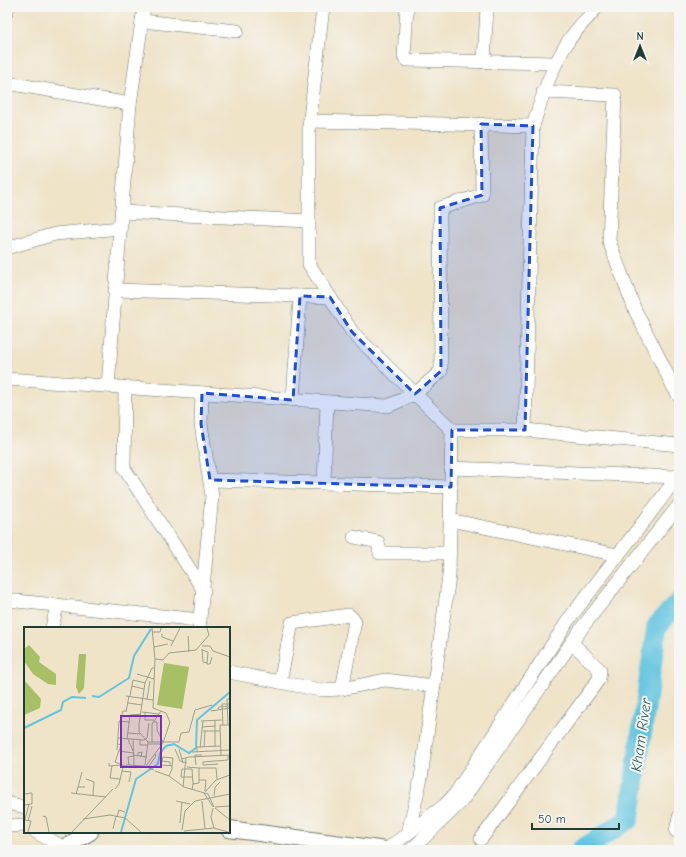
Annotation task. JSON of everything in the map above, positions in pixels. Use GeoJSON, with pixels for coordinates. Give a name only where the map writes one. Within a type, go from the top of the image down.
{"type":"FeatureCollection","features":[{"type":"Feature","properties":{"kind":"street"},"geometry":{"type":"LineString","coordinates":[[7,12],[8,7]]}},
{"type":"Feature","properties":{"kind":"street"},"geometry":{"type":"LineString","coordinates":[[108,386],[130,104],[144,7]]}},
{"type":"Feature","properties":{"kind":"street"},"geometry":{"type":"LineString","coordinates":[[323,7],[310,121],[309,264],[352,332],[452,430],[525,430],[679,445]]}},
{"type":"Feature","properties":{"kind":"street"},"geometry":{"type":"LineString","coordinates":[[407,7],[405,59],[556,63]]}},
{"type":"Feature","properties":{"kind":"street"},"geometry":{"type":"LineString","coordinates":[[484,62],[487,7]]}},
{"type":"Feature","properties":{"kind":"street"},"geometry":{"type":"LineString","coordinates":[[525,430],[533,126],[543,92],[556,63],[570,39],[597,7]]}},
{"type":"Feature","properties":{"kind":"street"},"geometry":{"type":"LineString","coordinates":[[142,21],[237,31]]}},
{"type":"Feature","properties":{"kind":"street"},"geometry":{"type":"LineString","coordinates":[[7,83],[130,104]]}},
{"type":"Feature","properties":{"kind":"street"},"geometry":{"type":"LineString","coordinates":[[543,92],[615,95],[609,241],[635,310],[679,396]]}},
{"type":"Feature","properties":{"kind":"street"},"geometry":{"type":"LineString","coordinates":[[310,121],[533,126]]}},
{"type":"Feature","properties":{"kind":"street"},"geometry":{"type":"LineString","coordinates":[[7,379],[388,406],[415,394],[441,371],[440,208],[482,195],[481,124]]}},
{"type":"Feature","properties":{"kind":"street"},"geometry":{"type":"LineString","coordinates":[[121,212],[309,221]]}},
{"type":"Feature","properties":{"kind":"street"},"geometry":{"type":"LineString","coordinates":[[7,247],[55,234],[120,228]]}},
{"type":"Feature","properties":{"kind":"street"},"geometry":{"type":"LineString","coordinates":[[115,290],[330,296]]}},
{"type":"Feature","properties":{"kind":"street"},"geometry":{"type":"LineString","coordinates":[[293,400],[300,296]]}},
{"type":"Feature","properties":{"kind":"street"},"geometry":{"type":"LineString","coordinates":[[125,388],[124,468],[204,591]]}},
{"type":"Feature","properties":{"kind":"street"},"geometry":{"type":"LineString","coordinates":[[7,600],[57,605],[200,624],[212,496],[201,424],[202,393]]}},
{"type":"Feature","properties":{"kind":"street"},"geometry":{"type":"LineString","coordinates":[[324,483],[327,402]]}},
{"type":"Feature","properties":{"kind":"street"},"geometry":{"type":"LineString","coordinates":[[408,833],[422,778],[448,576],[452,430]]}},
{"type":"Feature","properties":{"kind":"street"},"geometry":{"type":"LineString","coordinates":[[451,468],[678,476]]}},
{"type":"Feature","properties":{"kind":"street"},"geometry":{"type":"LineString","coordinates":[[230,829],[386,850],[445,805],[454,794],[569,618],[678,476]]}},
{"type":"Feature","properties":{"kind":"street"},"geometry":{"type":"LineString","coordinates":[[210,480],[451,487]]}},
{"type":"Feature","properties":{"kind":"street"},"geometry":{"type":"LineString","coordinates":[[411,850],[461,802],[584,626],[679,505]]}},
{"type":"Feature","properties":{"kind":"street"},"geometry":{"type":"LineString","coordinates":[[450,520],[618,555]]}},
{"type":"Feature","properties":{"kind":"street"},"geometry":{"type":"LineString","coordinates":[[354,537],[378,542],[380,553],[449,553]]}},
{"type":"Feature","properties":{"kind":"street"},"geometry":{"type":"LineString","coordinates":[[52,627],[57,605]]}},
{"type":"Feature","properties":{"kind":"street"},"geometry":{"type":"LineString","coordinates":[[280,682],[292,623],[349,615],[355,621],[342,689]]}},
{"type":"Feature","properties":{"kind":"street"},"geometry":{"type":"LineString","coordinates":[[481,839],[599,679],[600,670],[572,643]]}},
{"type":"Feature","properties":{"kind":"street"},"geometry":{"type":"LineString","coordinates":[[230,672],[320,690],[342,689],[385,680],[434,686]]}},
{"type":"Feature","properties":{"kind":"street"},"geometry":{"type":"LineString","coordinates":[[7,803],[24,807]]}},
{"type":"Feature","properties":{"kind":"street"},"geometry":{"type":"LineString","coordinates":[[679,816],[676,831],[679,831]]}},
{"type":"Feature","properties":{"kind":"street"},"geometry":{"type":"LineString","coordinates":[[7,826],[24,826]]}},
{"type":"Feature","properties":{"kind":"street"},"geometry":{"type":"LineString","coordinates":[[38,833],[62,849],[88,833]]}},
{"type":"Feature","properties":{"kind":"highlighted area"},"geometry":{"type":"Polygon","coordinates":[[[481,124],[533,126],[525,430],[452,430],[451,487],[210,480],[201,424],[202,393],[293,400],[300,296],[330,297],[352,332],[415,394],[441,371],[440,208],[482,195],[481,124]]]}},
{"type":"Feature","properties":{"kind":"waterway","name":"Kham River"},"geometry":{"type":"LineString","coordinates":[[581,850],[629,819],[657,626],[679,602]]}}]}
